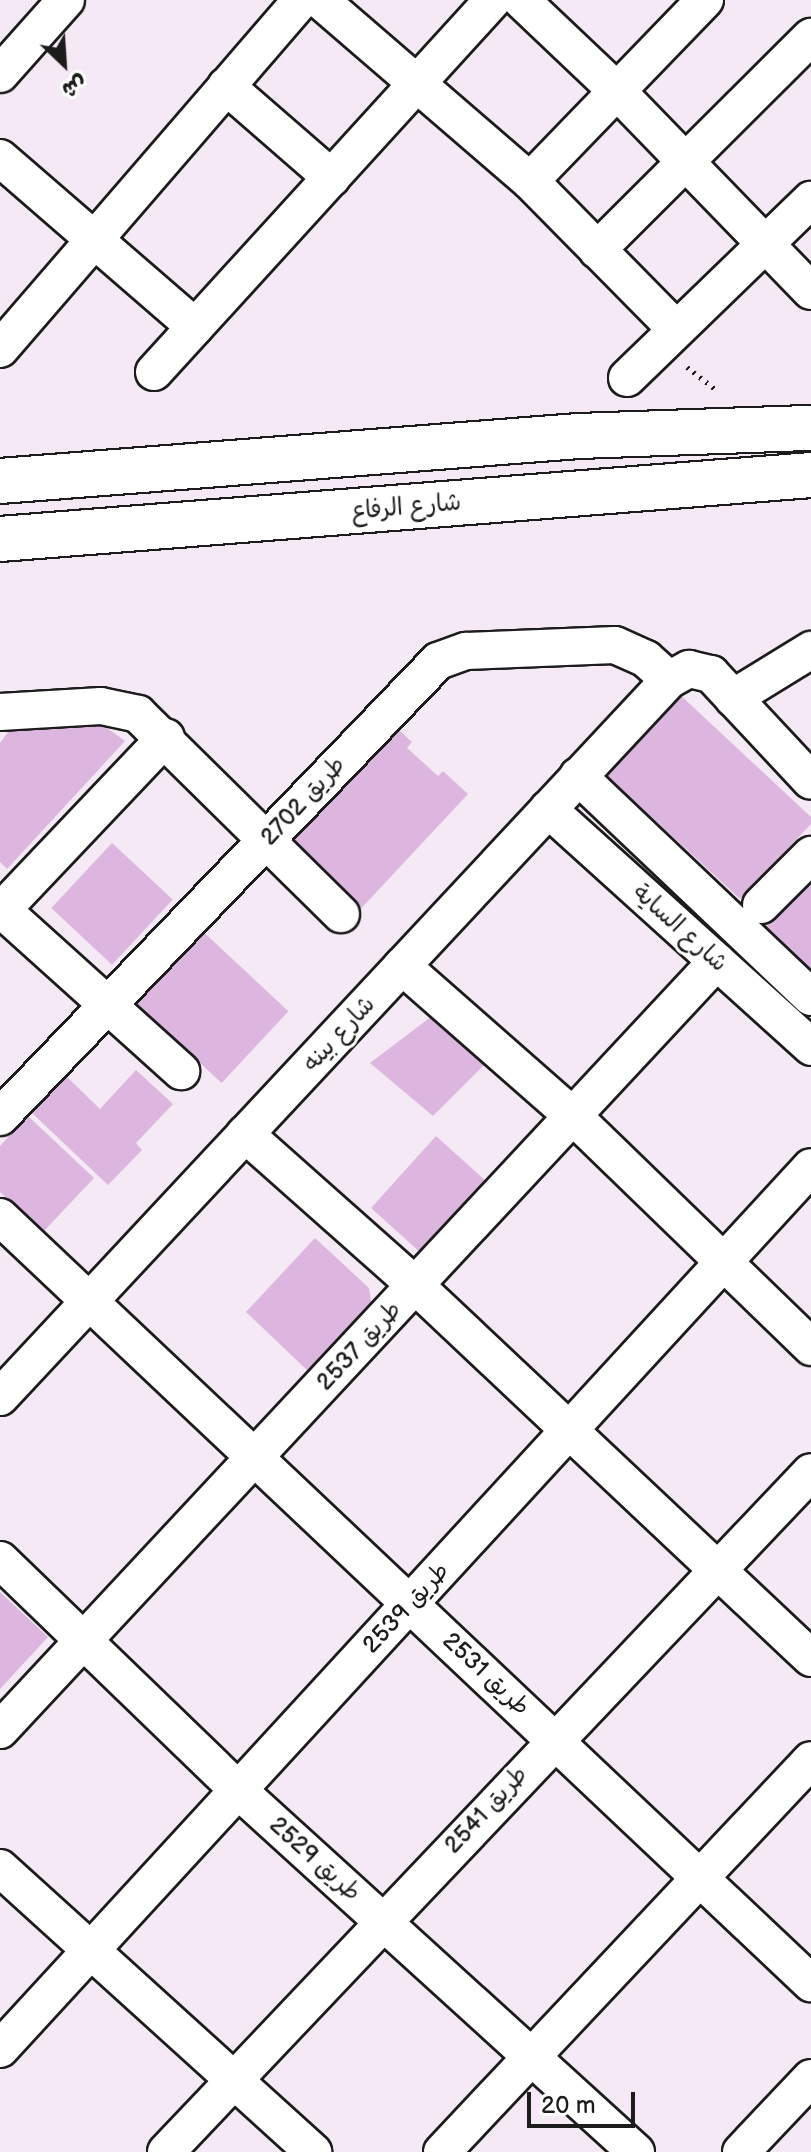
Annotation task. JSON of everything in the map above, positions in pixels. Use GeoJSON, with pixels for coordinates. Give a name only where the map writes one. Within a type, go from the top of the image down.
{"type":"FeatureCollection","features":[{"type":"Feature","properties":{"kind":"main road"},"geometry":{"type":"LineString","coordinates":[[0,481],[578,436],[811,428]]}},
{"type":"Feature","properties":{"kind":"main road","name":"شارع الرفاع"},"geometry":{"type":"LineString","coordinates":[[0,539],[811,475]]}},
{"type":"Feature","properties":{"kind":"street"},"geometry":{"type":"LineString","coordinates":[[0,74],[66,0]]}},
{"type":"Feature","properties":{"kind":"street"},"geometry":{"type":"LineString","coordinates":[[0,349],[93,236],[301,0]]}},
{"type":"Feature","properties":{"kind":"street"},"geometry":{"type":"LineString","coordinates":[[320,0],[530,181],[597,250],[670,335]]}},
{"type":"Feature","properties":{"kind":"street"},"geometry":{"type":"LineString","coordinates":[[154,372],[493,0]]}},
{"type":"Feature","properties":{"kind":"street"},"geometry":{"type":"LineString","coordinates":[[521,0],[616,90],[811,291]]}},
{"type":"Feature","properties":{"kind":"street"},"geometry":{"type":"LineString","coordinates":[[530,181],[705,0]]}},
{"type":"Feature","properties":{"kind":"street"},"geometry":{"type":"LineString","coordinates":[[597,250],[683,160],[811,37]]}},
{"type":"Feature","properties":{"kind":"street"},"geometry":{"type":"LineString","coordinates":[[226,86],[332,178]]}},
{"type":"Feature","properties":{"kind":"street"},"geometry":{"type":"LineString","coordinates":[[0,158],[195,327]]}},
{"type":"Feature","properties":{"kind":"street"},"geometry":{"type":"LineString","coordinates":[[627,378],[763,243],[811,200]]}},
{"type":"Feature","properties":{"kind":"street","name":"طريق 2702"},"geometry":{"type":"LineString","coordinates":[[0,1117],[416,680],[452,655],[615,645],[674,676]]}},
{"type":"Feature","properties":{"kind":"street"},"geometry":{"type":"LineString","coordinates":[[733,698],[811,650]]}},
{"type":"Feature","properties":{"kind":"street"},"geometry":{"type":"LineString","coordinates":[[674,676],[698,669],[711,674],[811,781]]}},
{"type":"Feature","properties":{"kind":"street","name":"شارع بينه"},"geometry":{"type":"LineString","coordinates":[[0,1397],[674,676]]}},
{"type":"Feature","properties":{"kind":"street"},"geometry":{"type":"LineString","coordinates":[[0,712],[120,708],[153,724],[264,842],[341,914]]}},
{"type":"Feature","properties":{"kind":"street"},"geometry":{"type":"LineString","coordinates":[[166,737],[1,910],[181,1071]]}},
{"type":"Feature","properties":{"kind":"street","name":"شارع الساية"},"geometry":{"type":"LineString","coordinates":[[578,776],[811,997]]}},
{"type":"Feature","properties":{"kind":"street","name":"شارع الساية"},"geometry":{"type":"LineString","coordinates":[[548,809],[811,1047]]}},
{"type":"Feature","properties":{"kind":"street"},"geometry":{"type":"LineString","coordinates":[[761,905],[811,855]]}},
{"type":"Feature","properties":{"kind":"street","name":"طريق 2537"},"geometry":{"type":"LineString","coordinates":[[0,1730],[717,961]]}},
{"type":"Feature","properties":{"kind":"street"},"geometry":{"type":"LineString","coordinates":[[402,966],[573,1116],[811,1347]]}},
{"type":"Feature","properties":{"kind":"street"},"geometry":{"type":"LineString","coordinates":[[245,1134],[415,1285],[811,1658]]}},
{"type":"Feature","properties":{"kind":"street","name":"طريق 2539"},"geometry":{"type":"LineString","coordinates":[[0,2049],[811,1167]]}},
{"type":"Feature","properties":{"kind":"street","name":"طريق 2531"},"geometry":{"type":"LineString","coordinates":[[0,1217],[256,1455],[811,1983]]}},
{"type":"Feature","properties":{"kind":"street","name":"طريق 2541"},"geometry":{"type":"LineString","coordinates":[[166,2152],[553,1738],[811,1472]]}},
{"type":"Feature","properties":{"kind":"street","name":"طريق 2529"},"geometry":{"type":"LineString","coordinates":[[0,1560],[238,1790],[636,2152]]}},
{"type":"Feature","properties":{"kind":"street"},"geometry":{"type":"LineString","coordinates":[[442,2152],[811,1760]]}},
{"type":"Feature","properties":{"kind":"street"},"geometry":{"type":"LineString","coordinates":[[0,1868],[313,2152]]}},
{"type":"Feature","properties":{"kind":"street"},"geometry":{"type":"LineString","coordinates":[[741,2152],[811,2078]]}},
{"type":"Feature","properties":{"kind":"path"},"geometry":{"type":"LineString","coordinates":[[670,335],[703,384],[728,395]]}},
{"type":"Feature","properties":{"kind":"building"},"geometry":{"type":"Polygon","coordinates":[[[677,692],[811,817],[811,824],[740,899],[602,771],[677,692]]]}},
{"type":"Feature","properties":{"kind":"building"},"geometry":{"type":"Polygon","coordinates":[[[387,719],[412,742],[407,748],[438,776],[443,771],[468,794],[355,915],[273,840],[387,719]]]}},
{"type":"Feature","properties":{"kind":"building"},"geometry":{"type":"Polygon","coordinates":[[[96,720],[125,741],[7,869],[0,862],[0,743],[11,728],[96,720]]]}},
{"type":"Feature","properties":{"kind":"building"},"geometry":{"type":"Polygon","coordinates":[[[112,843],[173,900],[112,965],[51,908],[112,843]]]}},
{"type":"Feature","properties":{"kind":"building"},"geometry":{"type":"Polygon","coordinates":[[[811,880],[811,984],[759,932],[811,880]]]}},
{"type":"Feature","properties":{"kind":"building"},"geometry":{"type":"Polygon","coordinates":[[[197,926],[288,1011],[222,1083],[130,998],[197,926]]]}},
{"type":"Feature","properties":{"kind":"building"},"geometry":{"type":"Polygon","coordinates":[[[436,1013],[487,1062],[433,1116],[370,1063],[436,1013]]]}},
{"type":"Feature","properties":{"kind":"building"},"geometry":{"type":"Polygon","coordinates":[[[136,1070],[173,1104],[136,1143],[142,1150],[108,1185],[32,1113],[67,1077],[100,1109],[136,1070]]]}},
{"type":"Feature","properties":{"kind":"building"},"geometry":{"type":"Polygon","coordinates":[[[28,1116],[94,1178],[43,1232],[0,1192],[0,1146],[28,1116]]]}},
{"type":"Feature","properties":{"kind":"building"},"geometry":{"type":"Polygon","coordinates":[[[436,1136],[485,1180],[420,1252],[371,1208],[436,1136]]]}},
{"type":"Feature","properties":{"kind":"building"},"geometry":{"type":"Polygon","coordinates":[[[315,1238],[369,1288],[372,1306],[309,1372],[246,1312],[315,1238]]]}},
{"type":"Feature","properties":{"kind":"building"},"geometry":{"type":"Polygon","coordinates":[[[0,1592],[48,1637],[0,1689],[0,1592]]]}}]}
